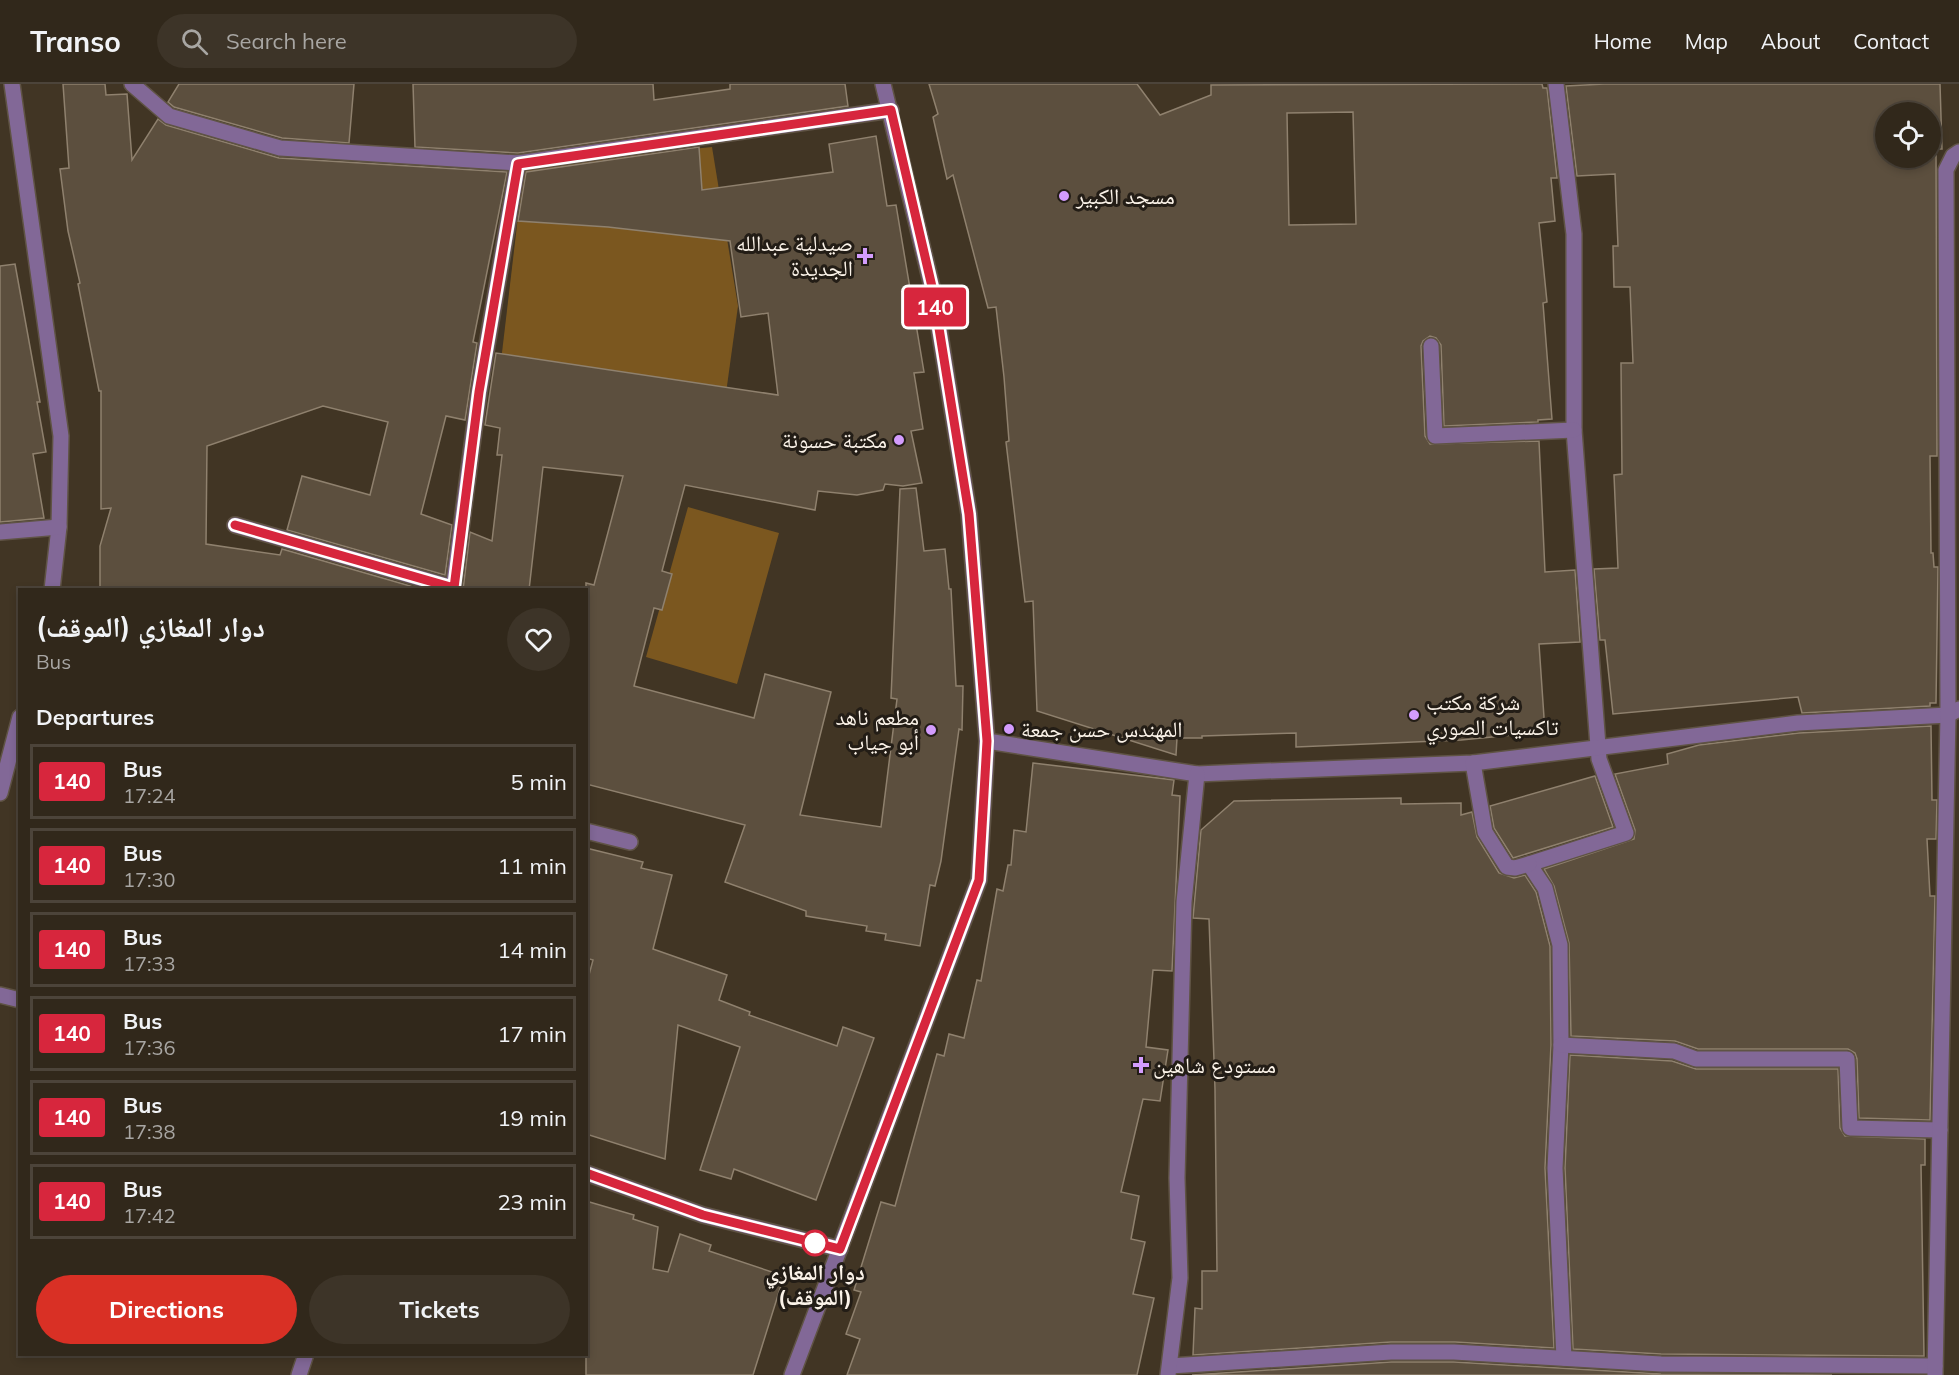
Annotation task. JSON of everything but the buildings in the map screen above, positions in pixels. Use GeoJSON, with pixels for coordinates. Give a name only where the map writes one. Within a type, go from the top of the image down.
{"type":"FeatureCollection","features":[{"type":"Feature","properties":{"kind":"street"},"geometry":{"type":"LineString","coordinates":[[12,84],[61,436],[59,527],[52,588]]}},
{"type":"Feature","properties":{"kind":"street"},"geometry":{"type":"LineString","coordinates":[[132,84],[169,116],[280,148],[518,164],[891,110]]}},
{"type":"Feature","properties":{"kind":"street"},"geometry":{"type":"LineString","coordinates":[[792,1375],[979,880],[987,741],[969,514],[933,291],[883,84]]}},
{"type":"Feature","properties":{"kind":"street"},"geometry":{"type":"LineString","coordinates":[[1473,763],[1485,832],[1507,867],[1515,868],[1529,864],[1626,833],[1599,759],[1600,746],[1574,430],[1574,234],[1556,84]]}},
{"type":"Feature","properties":{"kind":"street"},"geometry":{"type":"LineString","coordinates":[[1197,774],[1184,902],[1178,1178],[1180,1278],[1169,1370],[1391,1352],[1564,1358],[1661,1370],[1935,1371],[1953,712],[1946,170],[1949,161],[1959,152]]}},
{"type":"Feature","properties":{"kind":"street"},"geometry":{"type":"LineString","coordinates":[[454,588],[479,392],[518,164]]}},
{"type":"Feature","properties":{"kind":"street"},"geometry":{"type":"LineString","coordinates":[[1431,346],[1435,436],[1574,430]]}},
{"type":"Feature","properties":{"kind":"street"},"geometry":{"type":"LineString","coordinates":[[235,525],[451,588]]}},
{"type":"Feature","properties":{"kind":"street"},"geometry":{"type":"LineString","coordinates":[[0,532],[59,527]]}},
{"type":"Feature","properties":{"kind":"street"},"geometry":{"type":"LineString","coordinates":[[987,741],[1197,774],[1473,763],[1797,723],[1953,712]]}},
{"type":"Feature","properties":{"kind":"street"},"geometry":{"type":"LineString","coordinates":[[0,793],[18,725]]}},
{"type":"Feature","properties":{"kind":"street"},"geometry":{"type":"LineString","coordinates":[[588,832],[630,842]]}},
{"type":"Feature","properties":{"kind":"street"},"geometry":{"type":"LineString","coordinates":[[1529,864],[1545,888],[1560,945],[1561,1045],[1555,1168],[1564,1358]]}},
{"type":"Feature","properties":{"kind":"street"},"geometry":{"type":"LineString","coordinates":[[0,995],[18,1000]]}},
{"type":"Feature","properties":{"kind":"street"},"geometry":{"type":"LineString","coordinates":[[1561,1045],[1674,1051],[1696,1059],[1847,1059],[1850,1128],[1940,1130]]}},
{"type":"Feature","properties":{"kind":"street"},"geometry":{"type":"LineString","coordinates":[[588,1174],[703,1215],[840,1249]]}},
{"type":"Feature","properties":{"kind":"street"},"geometry":{"type":"LineString","coordinates":[[299,1375],[305,1356]]}},
{"type":"Feature","properties":{"kind":"shaded area"},"geometry":{"type":"Polygon","coordinates":[[[712,147],[738,306],[719,444],[495,412],[524,166],[712,147]]]}},
{"type":"Feature","properties":{"kind":"shaded area"},"geometry":{"type":"Polygon","coordinates":[[[688,507],[779,533],[737,684],[646,657],[688,507]]]}},
{"type":"Feature","properties":{"kind":"bus line","name":"140"},"geometry":{"type":"LineString","coordinates":[[454,588],[479,392],[518,164],[891,110],[933,291],[969,514],[987,741],[979,880],[840,1249],[703,1215],[588,1174]]}},
{"type":"Feature","properties":{"kind":"bus line","name":"140"},"geometry":{"type":"LineString","coordinates":[[235,525],[454,588]]}},
{"type":"Feature","properties":{"kind":"place","name":"مسجد الكبير"},"geometry":{"type":"Point","coordinates":[1064,196]}},
{"type":"Feature","properties":{"kind":"place","name":"صيدلية عبدالله الجديدة"},"geometry":{"type":"Point","coordinates":[865,256]}},
{"type":"Feature","properties":{"kind":"place","name":"مكتبة حسونة"},"geometry":{"type":"Point","coordinates":[899,440]}},
{"type":"Feature","properties":{"kind":"place","name":"شركة مكتب تاكسيات الصوري"},"geometry":{"type":"Point","coordinates":[1414,715]}},
{"type":"Feature","properties":{"kind":"place","name":"المهندس حسن جمعة"},"geometry":{"type":"Point","coordinates":[1009,729]}},
{"type":"Feature","properties":{"kind":"place","name":"مطعم ناهد أبو جياب"},"geometry":{"type":"Point","coordinates":[931,730]}},
{"type":"Feature","properties":{"kind":"place","name":"مستودع شاهين"},"geometry":{"type":"Point","coordinates":[1141,1065]}},
{"type":"Feature","properties":{"kind":"place","name":"دوار المغازي (الموقف)"},"geometry":{"type":"Point","coordinates":[815,1243]}}]}
